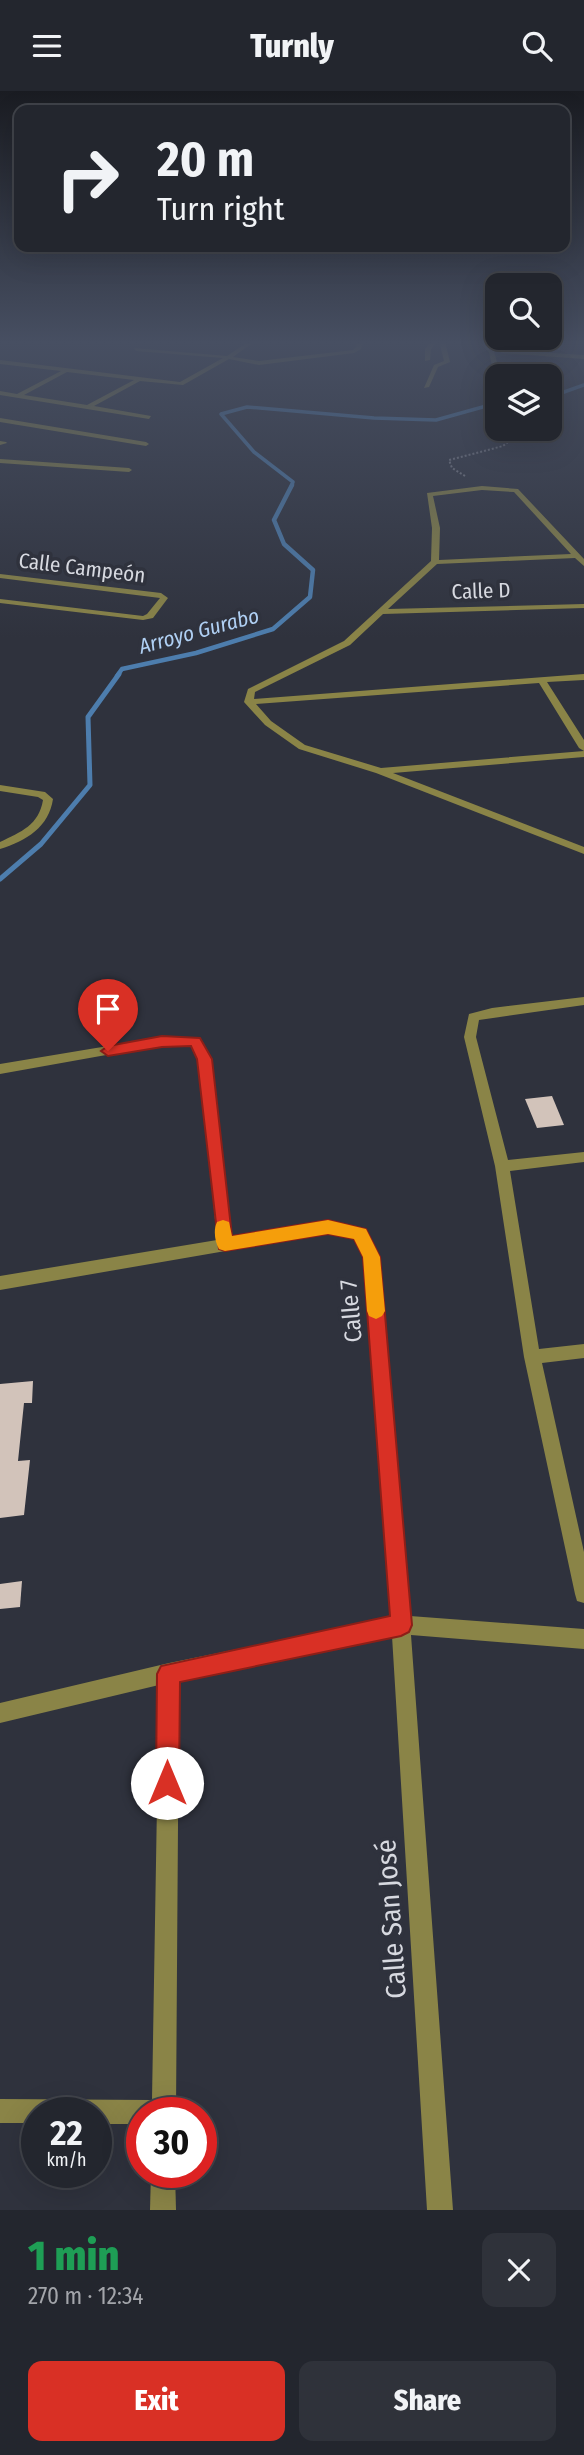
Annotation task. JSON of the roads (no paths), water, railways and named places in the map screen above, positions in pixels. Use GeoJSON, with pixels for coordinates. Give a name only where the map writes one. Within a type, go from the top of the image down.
{"type":"FeatureCollection","features":[{"type":"Feature","properties":{"kind":"street"},"geometry":{"type":"LineString","coordinates":[[115,440],[146,445]]}},
{"type":"Feature","properties":{"kind":"street"},"geometry":{"type":"LineString","coordinates":[[0,461],[129,470]]}},
{"type":"Feature","properties":{"kind":"street"},"geometry":{"type":"LineString","coordinates":[[435,562],[436,528],[428,495],[442,491],[482,488],[514,489],[584,564]]}},
{"type":"Feature","properties":{"kind":"street"},"geometry":{"type":"LineString","coordinates":[[576,557],[435,562],[347,643],[251,691],[250,702],[268,723],[302,747],[379,771],[584,851]]}},
{"type":"Feature","properties":{"kind":"street","name":"Calle Campeón"},"geometry":{"type":"LineString","coordinates":[[0,576],[160,595],[164,598],[150,616],[143,618],[0,601]]}},
{"type":"Feature","properties":{"kind":"street","name":"Calle D"},"geometry":{"type":"LineString","coordinates":[[379,612],[584,606]]}},
{"type":"Feature","properties":{"kind":"street"},"geometry":{"type":"LineString","coordinates":[[250,702],[584,677]]}},
{"type":"Feature","properties":{"kind":"street"},"geometry":{"type":"LineString","coordinates":[[542,681],[584,748]]}},
{"type":"Feature","properties":{"kind":"street"},"geometry":{"type":"LineString","coordinates":[[379,771],[584,754]]}},
{"type":"Feature","properties":{"kind":"street"},"geometry":{"type":"LineString","coordinates":[[0,788],[41,794],[48,799],[47,810],[31,832],[0,846]]}},
{"type":"Feature","properties":{"kind":"street"},"geometry":{"type":"LineString","coordinates":[[584,1001],[492,1012],[473,1017],[470,1037],[502,1166],[532,1357],[584,1594]]}},
{"type":"Feature","properties":{"kind":"street"},"geometry":{"type":"LineString","coordinates":[[0,1069],[162,1041],[195,1041],[205,1059],[225,1244]]}},
{"type":"Feature","properties":{"kind":"street"},"geometry":{"type":"LineString","coordinates":[[502,1166],[584,1157]]}},
{"type":"Feature","properties":{"kind":"street","name":"Calle 7"},"geometry":{"type":"LineString","coordinates":[[0,1283],[328,1227],[360,1233],[371,1257],[401,1625]]}},
{"type":"Feature","properties":{"kind":"street"},"geometry":{"type":"LineString","coordinates":[[532,1357],[584,1351]]}},
{"type":"Feature","properties":{"kind":"street"},"geometry":{"type":"LineString","coordinates":[[0,1713],[401,1625],[584,1639]]}},
{"type":"Feature","properties":{"kind":"street","name":"Calle San José"},"geometry":{"type":"LineString","coordinates":[[401,1625],[440,2210]]}},
{"type":"Feature","properties":{"kind":"street"},"geometry":{"type":"LineString","coordinates":[[164,2097],[169,1674]]}},
{"type":"Feature","properties":{"kind":"street"},"geometry":{"type":"LineString","coordinates":[[0,2111],[126,2112]]}},
{"type":"Feature","properties":{"kind":"street"},"geometry":{"type":"LineString","coordinates":[[163,2188],[163,2210]]}},
{"type":"Feature","properties":{"kind":"waterway","name":"Arroyo Gurabo"},"geometry":{"type":"LineString","coordinates":[[243,440],[254,452],[293,482],[291,487]]}},
{"type":"Feature","properties":{"kind":"waterway","name":"Arroyo Gurabo"},"geometry":{"type":"LineString","coordinates":[[117,676],[122,669],[196,653],[273,629],[310,597],[313,570],[284,544],[274,520],[291,487]]}},
{"type":"Feature","properties":{"kind":"waterway","name":"Arroyo Gurabo"},"geometry":{"type":"LineString","coordinates":[[0,879],[41,844],[90,785],[88,717],[119,674]]}}]}
